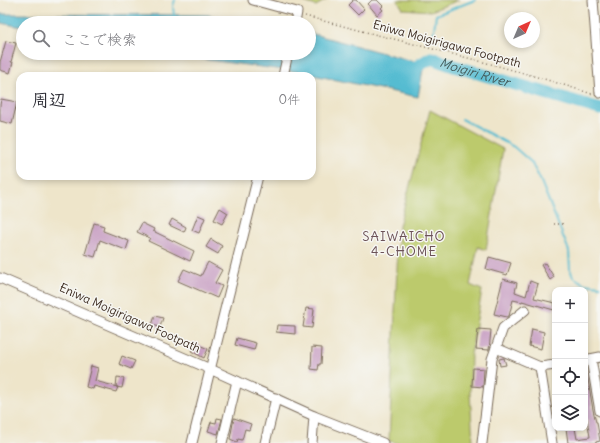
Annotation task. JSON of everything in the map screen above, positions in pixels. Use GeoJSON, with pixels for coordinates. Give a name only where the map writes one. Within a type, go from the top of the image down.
{"type":"FeatureCollection","features":[{"type":"Feature","properties":{"kind":"street"},"geometry":{"type":"LineString","coordinates":[[253,0],[297,12],[296,16]]}},
{"type":"Feature","properties":{"kind":"street"},"geometry":{"type":"LineString","coordinates":[[593,0],[597,19],[599,72],[597,94]]}},
{"type":"Feature","properties":{"kind":"street"},"geometry":{"type":"LineString","coordinates":[[284,72],[286,60]]}},
{"type":"Feature","properties":{"kind":"street"},"geometry":{"type":"LineString","coordinates":[[192,443],[257,180]]}},
{"type":"Feature","properties":{"kind":"street"},"geometry":{"type":"LineString","coordinates":[[0,278],[276,398],[360,439],[383,443]]}},
{"type":"Feature","properties":{"kind":"street"},"geometry":{"type":"LineString","coordinates":[[482,443],[492,360],[502,328],[525,310]]}},
{"type":"Feature","properties":{"kind":"street"},"geometry":{"type":"LineString","coordinates":[[496,348],[540,367],[552,365]]}},
{"type":"Feature","properties":{"kind":"street"},"geometry":{"type":"LineString","coordinates":[[592,359],[600,410]]}},
{"type":"Feature","properties":{"kind":"street"},"geometry":{"type":"LineString","coordinates":[[540,367],[552,443]]}},
{"type":"Feature","properties":{"kind":"street"},"geometry":{"type":"LineString","coordinates":[[222,443],[237,381]]}},
{"type":"Feature","properties":{"kind":"street"},"geometry":{"type":"LineString","coordinates":[[264,443],[276,398]]}},
{"type":"Feature","properties":{"kind":"street"},"geometry":{"type":"LineString","coordinates":[[312,443],[314,416]]}},
{"type":"Feature","properties":{"kind":"path","name":"Eniwa Moigirigawa Footpath"},"geometry":{"type":"LineString","coordinates":[[316,23],[441,50],[597,94]]}},
{"type":"Feature","properties":{"kind":"path"},"geometry":{"type":"LineString","coordinates":[[554,224],[563,224]]}},
{"type":"Feature","properties":{"kind":"green space"},"geometry":{"type":"Polygon","coordinates":[[[298,0],[326,0],[316,6],[298,0]]]}},
{"type":"Feature","properties":{"kind":"green space"},"geometry":{"type":"Polygon","coordinates":[[[397,0],[459,0],[431,11],[403,9],[397,0]]]}},
{"type":"Feature","properties":{"kind":"green space"},"geometry":{"type":"Polygon","coordinates":[[[430,110],[503,149],[486,250],[478,247],[470,285],[482,290],[471,354],[470,393],[473,443],[397,443],[389,441],[399,226],[430,110]]]}},
{"type":"Feature","properties":{"kind":"water"},"geometry":{"type":"Polygon","coordinates":[[[0,14],[213,16],[16,16],[16,26],[0,23],[0,14]]]}},
{"type":"Feature","properties":{"kind":"water"},"geometry":{"type":"Polygon","coordinates":[[[316,35],[424,64],[418,97],[316,76],[316,72],[299,72],[209,60],[316,60],[316,35]]]}},
{"type":"Feature","properties":{"kind":"building"},"geometry":{"type":"Polygon","coordinates":[[[353,0],[356,0],[364,9],[358,15],[348,5],[353,0]]]}},
{"type":"Feature","properties":{"kind":"building"},"geometry":{"type":"Polygon","coordinates":[[[372,0],[377,0],[383,6],[381,8],[383,10],[377,15],[368,4],[372,0]]]}},
{"type":"Feature","properties":{"kind":"building"},"geometry":{"type":"Polygon","coordinates":[[[6,41],[16,43],[10,73],[0,70],[0,62],[6,41]]]}},
{"type":"Feature","properties":{"kind":"building"},"geometry":{"type":"Polygon","coordinates":[[[1,99],[16,102],[12,124],[0,121],[1,99]]]}},
{"type":"Feature","properties":{"kind":"building"},"geometry":{"type":"Polygon","coordinates":[[[220,208],[228,213],[222,224],[214,220],[220,208]]]}},
{"type":"Feature","properties":{"kind":"building"},"geometry":{"type":"Polygon","coordinates":[[[198,215],[205,218],[199,233],[192,230],[198,215]]]}},
{"type":"Feature","properties":{"kind":"building"},"geometry":{"type":"Polygon","coordinates":[[[172,219],[186,227],[184,232],[169,225],[172,219]]]}},
{"type":"Feature","properties":{"kind":"building"},"geometry":{"type":"Polygon","coordinates":[[[94,223],[104,226],[103,231],[129,241],[126,250],[100,240],[95,257],[85,254],[94,223]]]}},
{"type":"Feature","properties":{"kind":"building"},"geometry":{"type":"Polygon","coordinates":[[[142,223],[154,229],[153,231],[194,251],[190,261],[148,241],[150,238],[137,232],[142,223]]]}},
{"type":"Feature","properties":{"kind":"building"},"geometry":{"type":"Polygon","coordinates":[[[211,239],[222,246],[218,254],[206,247],[211,239]]]}},
{"type":"Feature","properties":{"kind":"building"},"geometry":{"type":"Polygon","coordinates":[[[489,257],[511,263],[507,275],[486,269],[489,257]]]}},
{"type":"Feature","properties":{"kind":"building"},"geometry":{"type":"Polygon","coordinates":[[[208,262],[222,270],[215,283],[222,286],[217,298],[178,281],[184,269],[201,276],[208,262]]]}},
{"type":"Feature","properties":{"kind":"building"},"geometry":{"type":"Polygon","coordinates":[[[545,263],[554,277],[550,280],[541,265],[545,263]]]}},
{"type":"Feature","properties":{"kind":"building"},"geometry":{"type":"Polygon","coordinates":[[[503,279],[517,283],[515,292],[526,296],[530,281],[538,284],[534,298],[552,302],[552,309],[513,300],[509,316],[507,317],[494,314],[503,279]]]}},
{"type":"Feature","properties":{"kind":"building"},"geometry":{"type":"Polygon","coordinates":[[[306,308],[314,309],[312,328],[303,327],[306,308]]]}},
{"type":"Feature","properties":{"kind":"building"},"geometry":{"type":"Polygon","coordinates":[[[155,316],[163,318],[160,327],[152,325],[155,316]]]}},
{"type":"Feature","properties":{"kind":"building"},"geometry":{"type":"Polygon","coordinates":[[[277,325],[295,326],[295,334],[276,332],[277,325]]]}},
{"type":"Feature","properties":{"kind":"building"},"geometry":{"type":"Polygon","coordinates":[[[478,329],[491,330],[489,350],[476,349],[478,329]]]}},
{"type":"Feature","properties":{"kind":"building"},"geometry":{"type":"Polygon","coordinates":[[[532,329],[544,332],[541,349],[529,346],[532,329]]]}},
{"type":"Feature","properties":{"kind":"building"},"geometry":{"type":"Polygon","coordinates":[[[237,338],[256,343],[254,350],[235,345],[237,338]]]}},
{"type":"Feature","properties":{"kind":"building"},"geometry":{"type":"Polygon","coordinates":[[[195,343],[208,349],[204,358],[191,351],[195,343]]]}},
{"type":"Feature","properties":{"kind":"building"},"geometry":{"type":"Polygon","coordinates":[[[312,347],[322,348],[321,364],[319,364],[318,370],[311,369],[312,347]]]}},
{"type":"Feature","properties":{"kind":"building"},"geometry":{"type":"Polygon","coordinates":[[[122,356],[135,361],[131,369],[119,364],[122,356]]]}},
{"type":"Feature","properties":{"kind":"building"},"geometry":{"type":"Polygon","coordinates":[[[504,358],[506,365],[500,366],[499,359],[504,358]]]}},
{"type":"Feature","properties":{"kind":"building"},"geometry":{"type":"Polygon","coordinates":[[[91,366],[98,368],[95,381],[118,387],[116,392],[94,386],[93,389],[86,387],[91,366]]]}},
{"type":"Feature","properties":{"kind":"building"},"geometry":{"type":"Polygon","coordinates":[[[473,368],[484,369],[483,387],[472,386],[473,368]]]}},
{"type":"Feature","properties":{"kind":"building"},"geometry":{"type":"Polygon","coordinates":[[[117,377],[124,378],[122,388],[116,387],[117,377]]]}},
{"type":"Feature","properties":{"kind":"building"},"geometry":{"type":"Polygon","coordinates":[[[588,380],[600,441],[596,443],[568,443],[566,431],[576,431],[577,439],[590,437],[588,425],[588,380]]]}},
{"type":"Feature","properties":{"kind":"building"},"geometry":{"type":"Polygon","coordinates":[[[217,418],[222,419],[218,434],[208,431],[211,422],[216,423],[217,418]]]}},
{"type":"Feature","properties":{"kind":"building"},"geometry":{"type":"Polygon","coordinates":[[[234,418],[251,424],[249,430],[245,429],[242,440],[238,439],[237,442],[230,439],[234,418]]]}},
{"type":"Feature","properties":{"kind":"waterway"},"geometry":{"type":"LineString","coordinates":[[174,16],[173,6],[175,0]]}},
{"type":"Feature","properties":{"kind":"waterway"},"geometry":{"type":"LineString","coordinates":[[433,37],[436,15],[475,0]]}},
{"type":"Feature","properties":{"kind":"waterway","name":"Moigiri River"},"geometry":{"type":"LineString","coordinates":[[408,72],[431,58],[600,109]]}},
{"type":"Feature","properties":{"kind":"waterway"},"geometry":{"type":"LineString","coordinates":[[462,119],[514,147],[531,162],[540,179],[569,251],[570,269],[573,277],[585,284],[600,286]]}},
{"type":"Feature","properties":{"kind":"district","name":"SAIWAICHO 4-CHOME"},"geometry":{"type":"Point","coordinates":[404,244]}}]}
